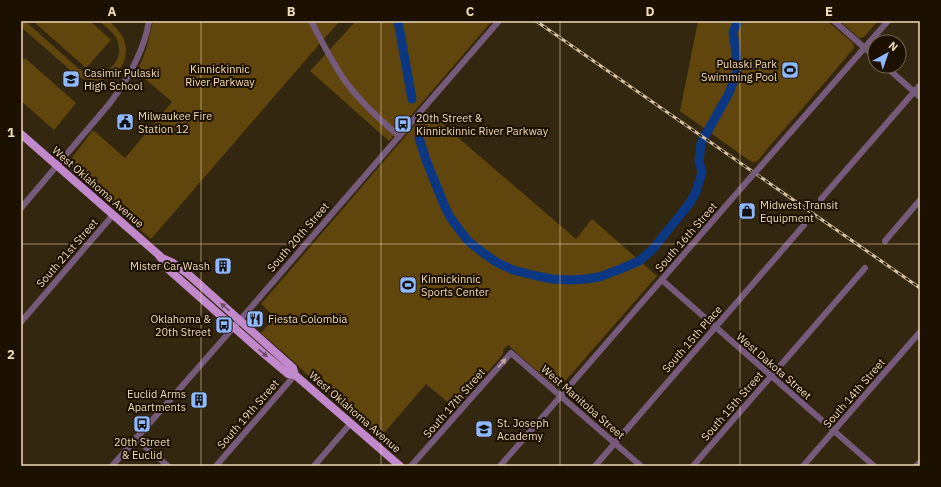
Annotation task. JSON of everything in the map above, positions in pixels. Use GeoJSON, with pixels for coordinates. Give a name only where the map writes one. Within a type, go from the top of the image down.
{"type":"FeatureCollection","features":[{"type":"Feature","properties":{"kind":"main road","name":"West Oklahoma Avenue"},"geometry":{"type":"LineString","coordinates":[[21,134],[160,256],[173,263],[203,287],[293,368],[295,375]]}},
{"type":"Feature","properties":{"kind":"main road","name":"West Oklahoma Avenue"},"geometry":{"type":"LineString","coordinates":[[160,256],[168,269],[234,328],[288,374],[295,375],[400,466]]}},
{"type":"Feature","properties":{"kind":"main road"},"geometry":{"type":"LineString","coordinates":[[197,295],[203,287]]}},
{"type":"Feature","properties":{"kind":"street"},"geometry":{"type":"LineString","coordinates":[[21,208],[110,103],[131,72],[139,55],[149,21]]}},
{"type":"Feature","properties":{"kind":"street"},"geometry":{"type":"LineString","coordinates":[[311,21],[334,64],[348,85],[374,113],[399,136]]}},
{"type":"Feature","properties":{"kind":"street","name":"South 20th Street"},"geometry":{"type":"LineString","coordinates":[[112,466],[135,438],[234,328],[499,21]]}},
{"type":"Feature","properties":{"kind":"street"},"geometry":{"type":"LineString","coordinates":[[834,21],[865,48]]}},
{"type":"Feature","properties":{"kind":"street","name":"South 16th Street"},"geometry":{"type":"LineString","coordinates":[[500,466],[888,21]]}},
{"type":"Feature","properties":{"kind":"street"},"geometry":{"type":"LineString","coordinates":[[894,74],[920,97]]}},
{"type":"Feature","properties":{"kind":"street"},"geometry":{"type":"LineString","coordinates":[[821,199],[920,85]]}},
{"type":"Feature","properties":{"kind":"street"},"geometry":{"type":"LineString","coordinates":[[885,241],[920,200]]}},
{"type":"Feature","properties":{"kind":"street","name":"South 21st Street"},"geometry":{"type":"LineString","coordinates":[[21,322],[113,215]]}},
{"type":"Feature","properties":{"kind":"street","name":"South 15th Place"},"geometry":{"type":"LineString","coordinates":[[595,466],[804,225]]}},
{"type":"Feature","properties":{"kind":"street","name":"South 15th Street"},"geometry":{"type":"LineString","coordinates":[[693,466],[865,268]]}},
{"type":"Feature","properties":{"kind":"street","name":"West Dakota Street"},"geometry":{"type":"LineString","coordinates":[[662,280],[874,466]]}},
{"type":"Feature","properties":{"kind":"street","name":"South 14th Street"},"geometry":{"type":"LineString","coordinates":[[803,466],[920,332]]}},
{"type":"Feature","properties":{"kind":"street","name":"West Manitoba Street"},"geometry":{"type":"LineString","coordinates":[[511,353],[641,466]]}},
{"type":"Feature","properties":{"kind":"street","name":"South 17th Street"},"geometry":{"type":"LineString","coordinates":[[411,466],[511,353]]}},
{"type":"Feature","properties":{"kind":"street","name":"South 19th Street"},"geometry":{"type":"LineString","coordinates":[[216,466],[295,375]]}},
{"type":"Feature","properties":{"kind":"street"},"geometry":{"type":"LineString","coordinates":[[314,466],[351,423]]}},
{"type":"Feature","properties":{"kind":"street"},"geometry":{"type":"LineString","coordinates":[[135,438],[168,466]]}},
{"type":"Feature","properties":{"kind":"street"},"geometry":{"type":"LineString","coordinates":[[916,466],[920,462]]}},
{"type":"Feature","properties":{"kind":"green space"},"geometry":{"type":"Polygon","coordinates":[[[21,21],[25,21],[79,69],[86,73],[94,74],[106,71],[110,68],[114,64],[119,54],[117,39],[110,30],[99,21],[109,21],[123,37],[126,51],[124,60],[120,68],[114,74],[105,79],[87,80],[77,76],[21,27],[21,21]]]}},
{"type":"Feature","properties":{"kind":"green space"},"geometry":{"type":"Polygon","coordinates":[[[33,21],[90,21],[111,40],[86,68],[33,21]]]}},
{"type":"Feature","properties":{"kind":"green space","name":"Kinnickinnic River Parkway"},"geometry":{"type":"Polygon","coordinates":[[[153,21],[340,21],[151,239],[69,167],[68,163],[93,130],[125,158],[172,102],[137,72],[146,50],[153,21]]]}},
{"type":"Feature","properties":{"kind":"green space"},"geometry":{"type":"Polygon","coordinates":[[[356,21],[492,21],[389,141],[310,71],[356,21]]]}},
{"type":"Feature","properties":{"kind":"green space"},"geometry":{"type":"Polygon","coordinates":[[[698,21],[827,21],[853,43],[854,48],[757,162],[755,161],[753,163],[680,111],[698,21]]]}},
{"type":"Feature","properties":{"kind":"green space"},"geometry":{"type":"Polygon","coordinates":[[[840,21],[878,21],[864,37],[860,38],[840,21]]]}},
{"type":"Feature","properties":{"kind":"green space"},"geometry":{"type":"Polygon","coordinates":[[[25,58],[76,103],[54,130],[21,101],[21,62],[25,58]]]}},
{"type":"Feature","properties":{"kind":"green space","name":"Kinnickinnic Sports Center"},"geometry":{"type":"Polygon","coordinates":[[[427,111],[576,239],[592,219],[657,276],[560,387],[554,386],[508,345],[503,350],[503,354],[456,409],[426,384],[379,439],[261,333],[275,317],[261,304],[427,111]]]}},
{"type":"Feature","properties":{"kind":"waterway"},"geometry":{"type":"LineString","coordinates":[[398,21],[412,99]]}},
{"type":"Feature","properties":{"kind":"waterway"},"geometry":{"type":"LineString","coordinates":[[419,138],[426,160],[450,217],[468,241],[482,252],[496,262],[513,270],[537,276],[552,279],[571,280],[599,277],[639,261],[652,250],[689,204],[696,192],[702,172],[699,162],[701,143],[729,93],[737,72],[733,32],[738,21]]}},
{"type":"Feature","properties":{"kind":"railway"},"geometry":{"type":"LineString","coordinates":[[536,21],[920,288]]}},
{"type":"Feature","properties":{"kind":"place","name":"Pulaski Park Swimming Pool"},"geometry":{"type":"Point","coordinates":[790,70]}},
{"type":"Feature","properties":{"kind":"place","name":"Casimir Pulaski High School"},"geometry":{"type":"Point","coordinates":[71,79]}},
{"type":"Feature","properties":{"kind":"place","name":"Milwaukee Fire Station 12"},"geometry":{"type":"Point","coordinates":[125,122]}},
{"type":"Feature","properties":{"kind":"place","name":"20th Street & Kinnickinnic River Parkway"},"geometry":{"type":"Point","coordinates":[403,124]}},
{"type":"Feature","properties":{"kind":"place","name":"Midwest Transit Equipment"},"geometry":{"type":"Point","coordinates":[747,211]}},
{"type":"Feature","properties":{"kind":"place","name":"Mister Car Wash"},"geometry":{"type":"Point","coordinates":[223,266]}},
{"type":"Feature","properties":{"kind":"place","name":"Kinnickinnic Sports Center"},"geometry":{"type":"Point","coordinates":[408,285]}},
{"type":"Feature","properties":{"kind":"place","name":"Fiesta Colombia"},"geometry":{"type":"Point","coordinates":[255,319]}},
{"type":"Feature","properties":{"kind":"place","name":"Oklahoma & 20th Street"},"geometry":{"type":"Point","coordinates":[224,325]}},
{"type":"Feature","properties":{"kind":"place","name":"Euclid Arms Apartments"},"geometry":{"type":"Point","coordinates":[199,400]}},
{"type":"Feature","properties":{"kind":"place","name":"20th Street & Euclid"},"geometry":{"type":"Point","coordinates":[142,424]}},
{"type":"Feature","properties":{"kind":"place","name":"St. Joseph Academy"},"geometry":{"type":"Point","coordinates":[484,429]}}]}
